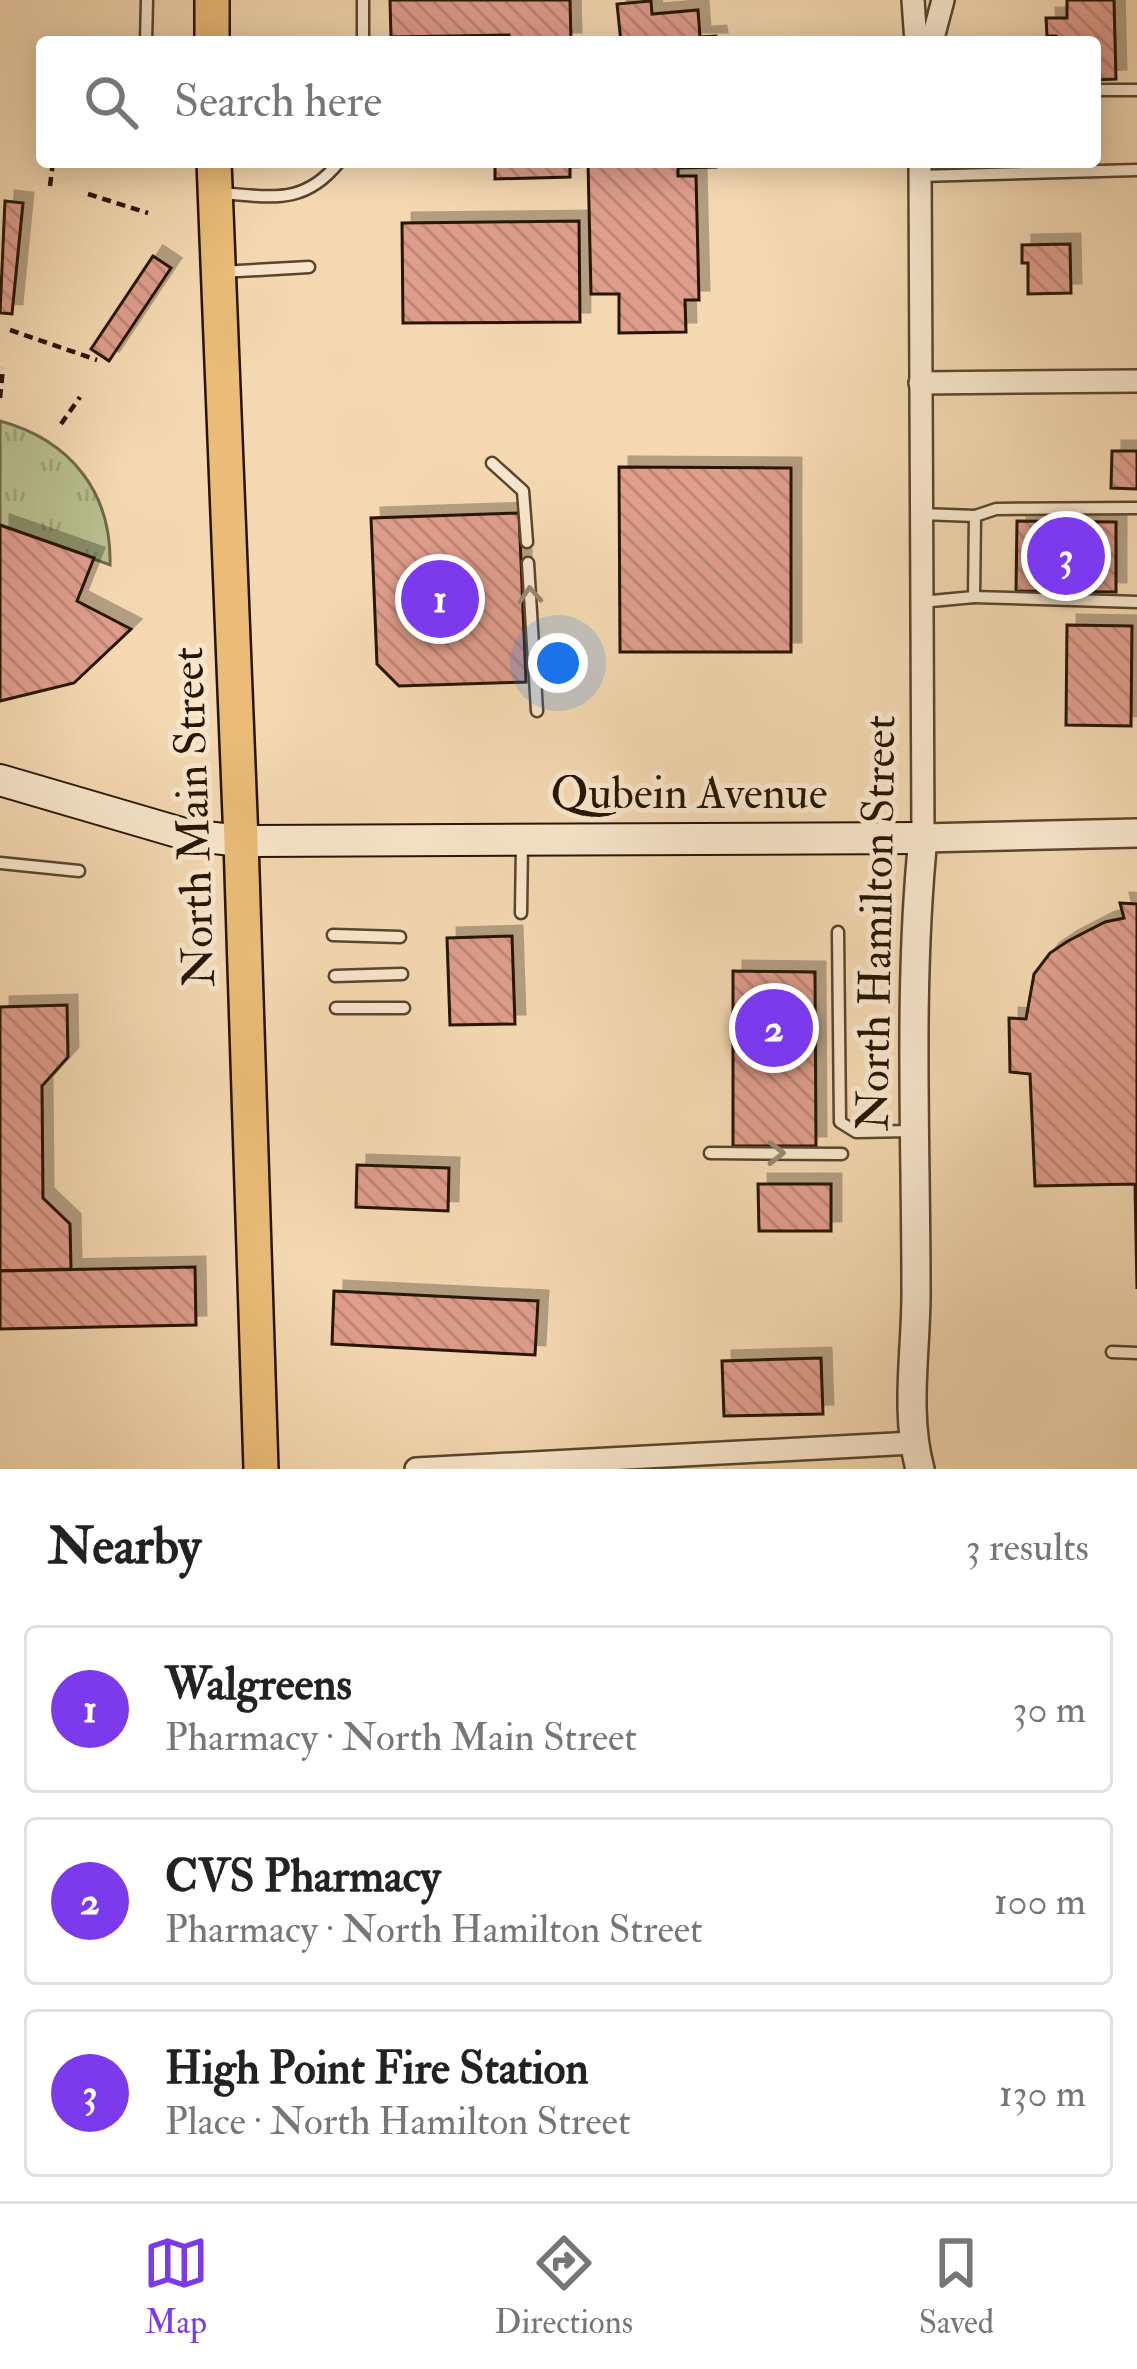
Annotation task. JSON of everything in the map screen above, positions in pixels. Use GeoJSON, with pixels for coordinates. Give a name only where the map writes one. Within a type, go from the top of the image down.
{"type":"FeatureCollection","features":[{"type":"Feature","properties":{"kind":"main road"},"geometry":{"type":"LineString","coordinates":[[212,0],[212,36]]}},
{"type":"Feature","properties":{"kind":"main road","name":"North Main Street"},"geometry":{"type":"LineString","coordinates":[[214,178],[261,1469]]}},
{"type":"Feature","properties":{"kind":"main road","name":"Qubein Avenue"},"geometry":{"type":"LineString","coordinates":[[0,780],[188,835],[241,841],[923,838]]}},
{"type":"Feature","properties":{"kind":"street"},"geometry":{"type":"LineString","coordinates":[[913,0],[916,36]]}},
{"type":"Feature","properties":{"kind":"street"},"geometry":{"type":"LineString","coordinates":[[934,36],[943,0]]}},
{"type":"Feature","properties":{"kind":"street","name":"North Hamilton Street"},"geometry":{"type":"LineString","coordinates":[[912,1460],[914,940],[923,838],[920,169]]}},
{"type":"Feature","properties":{"kind":"street"},"geometry":{"type":"LineString","coordinates":[[920,383],[1137,381]]}},
{"type":"Feature","properties":{"kind":"street","name":"Qubein Avenue"},"geometry":{"type":"LineString","coordinates":[[923,838],[1137,833]]}},
{"type":"Feature","properties":{"kind":"street"},"geometry":{"type":"LineString","coordinates":[[416,1469],[912,1460]]}},
{"type":"Feature","properties":{"kind":"lane"},"geometry":{"type":"LineString","coordinates":[[146,36],[147,0]]}},
{"type":"Feature","properties":{"kind":"lane"},"geometry":{"type":"LineString","coordinates":[[362,36],[363,0]]}},
{"type":"Feature","properties":{"kind":"lane"},"geometry":{"type":"LineString","coordinates":[[1101,90],[1137,90]]}},
{"type":"Feature","properties":{"kind":"lane"},"geometry":{"type":"LineString","coordinates":[[214,178],[283,197],[316,186],[333,168]]}},
{"type":"Feature","properties":{"kind":"lane"},"geometry":{"type":"LineString","coordinates":[[920,169],[1137,170]]}},
{"type":"Feature","properties":{"kind":"lane"},"geometry":{"type":"LineString","coordinates":[[217,272],[309,267]]}},
{"type":"Feature","properties":{"kind":"lane"},"geometry":{"type":"LineString","coordinates":[[492,463],[524,491],[526,542]]}},
{"type":"Feature","properties":{"kind":"lane"},"geometry":{"type":"LineString","coordinates":[[921,514],[1137,508]]}},
{"type":"Feature","properties":{"kind":"lane"},"geometry":{"type":"LineString","coordinates":[[974,597],[976,516]]}},
{"type":"Feature","properties":{"kind":"lane"},"geometry":{"type":"LineString","coordinates":[[528,562],[537,711]]}},
{"type":"Feature","properties":{"kind":"lane"},"geometry":{"type":"LineString","coordinates":[[921,602],[974,597],[1137,602]]}},
{"type":"Feature","properties":{"kind":"lane"},"geometry":{"type":"LineString","coordinates":[[521,913],[522,840]]}},
{"type":"Feature","properties":{"kind":"lane"},"geometry":{"type":"LineString","coordinates":[[0,863],[79,871]]}},
{"type":"Feature","properties":{"kind":"lane"},"geometry":{"type":"LineString","coordinates":[[838,932],[840,1122],[856,1132],[915,1131]]}},
{"type":"Feature","properties":{"kind":"lane"},"geometry":{"type":"LineString","coordinates":[[333,934],[400,937]]}},
{"type":"Feature","properties":{"kind":"lane"},"geometry":{"type":"LineString","coordinates":[[335,976],[402,974]]}},
{"type":"Feature","properties":{"kind":"lane"},"geometry":{"type":"LineString","coordinates":[[336,1008],[404,1008]]}},
{"type":"Feature","properties":{"kind":"lane"},"geometry":{"type":"LineString","coordinates":[[710,1153],[842,1154]]}},
{"type":"Feature","properties":{"kind":"lane"},"geometry":{"type":"LineString","coordinates":[[1112,1352],[1137,1353]]}},
{"type":"Feature","properties":{"kind":"path"},"geometry":{"type":"LineString","coordinates":[[50,186],[52,168]]}},
{"type":"Feature","properties":{"kind":"path"},"geometry":{"type":"LineString","coordinates":[[88,194],[148,212]]}},
{"type":"Feature","properties":{"kind":"path"},"geometry":{"type":"LineString","coordinates":[[10,331],[97,360]]}},
{"type":"Feature","properties":{"kind":"path"},"geometry":{"type":"LineString","coordinates":[[0,398],[3,368]]}},
{"type":"Feature","properties":{"kind":"path"},"geometry":{"type":"LineString","coordinates":[[62,424],[80,397]]}},
{"type":"Feature","properties":{"kind":"green space"},"geometry":{"type":"Polygon","coordinates":[[[0,421],[47,441],[82,473],[104,514],[110,565],[0,525],[0,421]]]}},
{"type":"Feature","properties":{"kind":"building"},"geometry":{"type":"Polygon","coordinates":[[[390,0],[570,0],[571,36],[391,36],[390,0]]]}},
{"type":"Feature","properties":{"kind":"building"},"geometry":{"type":"Polygon","coordinates":[[[1067,0],[1114,0],[1116,79],[1101,80],[1101,36],[1047,36],[1046,18],[1067,18],[1067,0]]]}},
{"type":"Feature","properties":{"kind":"building"},"geometry":{"type":"Polygon","coordinates":[[[651,1],[652,14],[698,10],[700,36],[620,36],[617,4],[651,1]]]}},
{"type":"Feature","properties":{"kind":"building"},"geometry":{"type":"Polygon","coordinates":[[[495,168],[570,168],[570,177],[495,179],[495,168]]]}},
{"type":"Feature","properties":{"kind":"building"},"geometry":{"type":"Polygon","coordinates":[[[588,168],[678,168],[678,176],[696,176],[699,300],[685,300],[686,332],[619,333],[619,294],[591,294],[588,168]]]}},
{"type":"Feature","properties":{"kind":"building"},"geometry":{"type":"Polygon","coordinates":[[[5,201],[23,203],[12,314],[0,313],[5,201]]]}},
{"type":"Feature","properties":{"kind":"building"},"geometry":{"type":"Polygon","coordinates":[[[579,221],[580,322],[403,323],[402,223],[579,221]]]}},
{"type":"Feature","properties":{"kind":"building"},"geometry":{"type":"Polygon","coordinates":[[[1070,244],[1071,293],[1028,294],[1028,263],[1022,263],[1022,245],[1070,244]]]}},
{"type":"Feature","properties":{"kind":"building"},"geometry":{"type":"Polygon","coordinates":[[[153,256],[171,268],[109,361],[91,349],[153,256]]]}},
{"type":"Feature","properties":{"kind":"building"},"geometry":{"type":"Polygon","coordinates":[[[1112,451],[1137,451],[1137,489],[1111,488],[1112,451]]]}},
{"type":"Feature","properties":{"kind":"building"},"geometry":{"type":"Polygon","coordinates":[[[619,467],[791,468],[791,652],[620,652],[619,467]]]}},
{"type":"Feature","properties":{"kind":"building"},"geometry":{"type":"Polygon","coordinates":[[[519,513],[526,682],[399,686],[377,664],[371,518],[519,513]]]}},
{"type":"Feature","properties":{"kind":"building"},"geometry":{"type":"Polygon","coordinates":[[[1017,521],[1116,522],[1116,592],[1016,591],[1017,521]]]}},
{"type":"Feature","properties":{"kind":"building"},"geometry":{"type":"Polygon","coordinates":[[[0,525],[94,558],[77,601],[131,629],[74,683],[0,701],[0,525]]]}},
{"type":"Feature","properties":{"kind":"building"},"geometry":{"type":"Polygon","coordinates":[[[1067,625],[1132,626],[1131,726],[1066,725],[1067,625]]]}},
{"type":"Feature","properties":{"kind":"building"},"geometry":{"type":"Polygon","coordinates":[[[1120,903],[1137,904],[1137,1289],[1135,1184],[1035,1186],[1030,1074],[1010,1072],[1009,1018],[1026,1019],[1034,974],[1050,953],[1068,941],[1124,918],[1120,903]]]}},
{"type":"Feature","properties":{"kind":"building"},"geometry":{"type":"Polygon","coordinates":[[[512,936],[515,1024],[450,1025],[447,938],[512,936]]]}},
{"type":"Feature","properties":{"kind":"building"},"geometry":{"type":"Polygon","coordinates":[[[733,971],[815,972],[816,1146],[733,1146],[733,971]]]}},
{"type":"Feature","properties":{"kind":"building"},"geometry":{"type":"Polygon","coordinates":[[[67,1005],[68,1057],[42,1086],[43,1198],[70,1224],[71,1269],[0,1271],[0,1007],[67,1005]]]}},
{"type":"Feature","properties":{"kind":"building"},"geometry":{"type":"Polygon","coordinates":[[[357,1165],[449,1168],[448,1211],[356,1207],[357,1165]]]}},
{"type":"Feature","properties":{"kind":"building"},"geometry":{"type":"Polygon","coordinates":[[[758,1184],[831,1184],[831,1231],[759,1231],[758,1184]]]}},
{"type":"Feature","properties":{"kind":"building"},"geometry":{"type":"Polygon","coordinates":[[[195,1267],[196,1325],[0,1329],[0,1271],[195,1267]]]}},
{"type":"Feature","properties":{"kind":"building"},"geometry":{"type":"Polygon","coordinates":[[[334,1291],[538,1301],[535,1355],[332,1344],[334,1291]]]}},
{"type":"Feature","properties":{"kind":"building"},"geometry":{"type":"Polygon","coordinates":[[[821,1358],[823,1414],[724,1416],[722,1361],[821,1358]]]}},
{"type":"Feature","properties":{"kind":"place","name":"High Point Fire Station"},"geometry":{"type":"Point","coordinates":[1066,556]}},
{"type":"Feature","properties":{"kind":"place","name":"Walgreens"},"geometry":{"type":"Point","coordinates":[440,599]}},
{"type":"Feature","properties":{"kind":"place","name":"CVS Pharmacy"},"geometry":{"type":"Point","coordinates":[774,1028]}}]}
